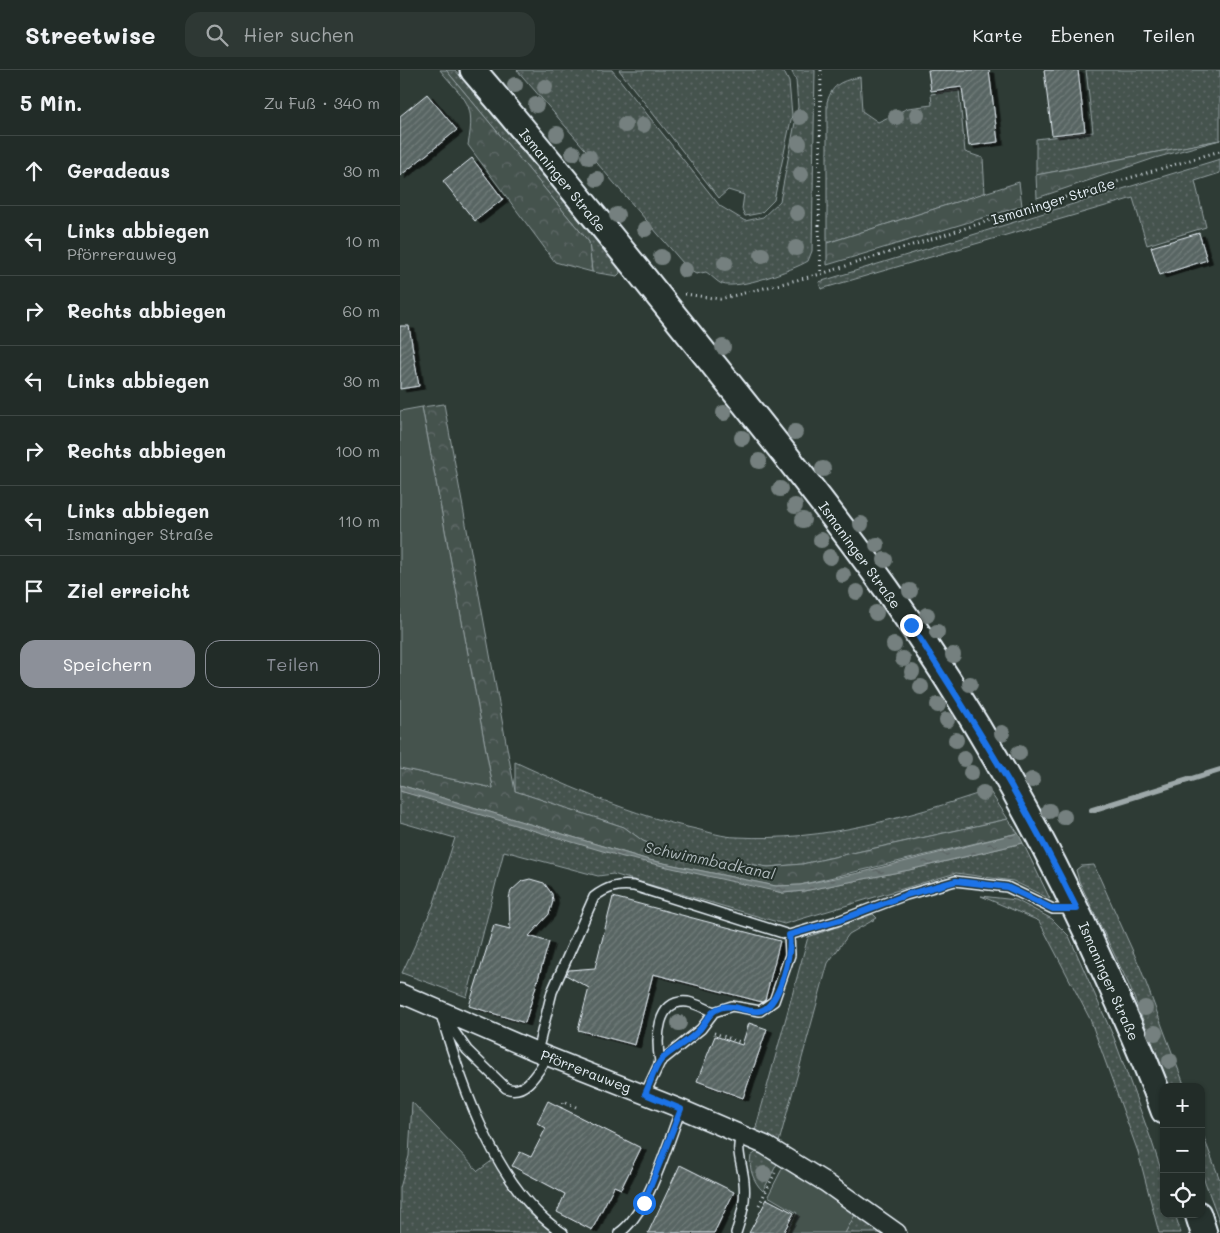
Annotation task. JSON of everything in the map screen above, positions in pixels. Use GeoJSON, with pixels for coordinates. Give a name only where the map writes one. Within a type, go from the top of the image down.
{"type":"FeatureCollection","features":[{"type":"Feature","properties":{"kind":"main road","name":"Ismaninger Straße"},"geometry":{"type":"LineString","coordinates":[[473,70],[654,290],[790,462],[887,590],[970,717],[1053,860],[1136,1039],[1160,1101]]}},
{"type":"Feature","properties":{"kind":"main road"},"geometry":{"type":"LineString","coordinates":[[1199,1218],[1204,1233]]}},
{"type":"Feature","properties":{"kind":"street","name":"Pförrerauweg"},"geometry":{"type":"LineString","coordinates":[[400,993],[542,1054],[645,1094],[765,1145],[825,1182],[897,1233]]}},
{"type":"Feature","properties":{"kind":"lane"},"geometry":{"type":"LineString","coordinates":[[440,1010],[467,1050],[506,1088],[512,1091],[523,1088],[542,1054],[552,992],[594,897],[604,889],[618,885],[634,886],[789,935],[840,920],[906,895],[956,881],[1007,887],[1053,909],[1077,909]]}},
{"type":"Feature","properties":{"kind":"lane"},"geometry":{"type":"LineString","coordinates":[[645,1094],[660,1062],[701,1029],[714,1012],[732,1006],[755,1011],[768,1007],[774,1001],[790,955],[789,935]]}},
{"type":"Feature","properties":{"kind":"lane"},"geometry":{"type":"LineString","coordinates":[[660,1062],[656,1045],[657,1032],[663,1014],[668,1009],[674,1004],[688,1002],[714,1012]]}},
{"type":"Feature","properties":{"kind":"lane"},"geometry":{"type":"LineString","coordinates":[[440,1010],[468,1097],[494,1152],[514,1183],[544,1218],[563,1233]]}},
{"type":"Feature","properties":{"kind":"lane"},"geometry":{"type":"LineString","coordinates":[[619,1233],[629,1230],[644,1203],[681,1109]]}},
{"type":"Feature","properties":{"kind":"lane"},"geometry":{"type":"LineString","coordinates":[[736,1233],[745,1205],[744,1181],[738,1150],[741,1135]]}},
{"type":"Feature","properties":{"kind":"path"},"geometry":{"type":"LineString","coordinates":[[821,70],[819,229],[821,274]]}},
{"type":"Feature","properties":{"kind":"path","name":"Ismaninger Straße"},"geometry":{"type":"LineString","coordinates":[[654,290],[720,299],[821,274],[1032,207],[1220,151]]}},
{"type":"Feature","properties":{"kind":"path"},"geometry":{"type":"LineString","coordinates":[[716,1034],[740,1042],[739,1044]]}},
{"type":"Feature","properties":{"kind":"path"},"geometry":{"type":"LineString","coordinates":[[561,1108],[564,1101],[576,1107]]}},
{"type":"Feature","properties":{"kind":"path"},"geometry":{"type":"LineString","coordinates":[[755,1212],[784,1157]]}},
{"type":"Feature","properties":{"kind":"green space"},"geometry":{"type":"Polygon","coordinates":[[[440,70],[446,70],[589,242],[592,272],[555,262],[468,145],[471,120],[470,111],[462,96],[440,70]]]}},
{"type":"Feature","properties":{"kind":"green space"},"geometry":{"type":"Polygon","coordinates":[[[446,70],[455,70],[619,266],[620,273],[617,276],[592,272],[589,242],[446,70]]]}},
{"type":"Feature","properties":{"kind":"green space"},"geometry":{"type":"Polygon","coordinates":[[[517,70],[612,70],[720,206],[745,221],[763,217],[780,201],[798,107],[796,80],[791,70],[815,70],[812,251],[808,261],[752,282],[730,285],[720,283],[706,272],[696,274],[689,270],[517,70]]]}},
{"type":"Feature","properties":{"kind":"green space"},"geometry":{"type":"Polygon","coordinates":[[[619,70],[783,70],[789,82],[792,115],[774,200],[761,213],[745,216],[742,209],[744,195],[728,190],[719,198],[619,70]]]}},
{"type":"Feature","properties":{"kind":"green space"},"geometry":{"type":"Polygon","coordinates":[[[1086,70],[1220,70],[1220,140],[1036,175],[1036,139],[1093,132],[1086,70]]]}},
{"type":"Feature","properties":{"kind":"green space"},"geometry":{"type":"Polygon","coordinates":[[[860,77],[862,111],[878,122],[908,108],[932,105],[931,94],[959,90],[965,152],[983,158],[985,193],[827,243],[827,102],[835,87],[848,80],[860,77]]]}},
{"type":"Feature","properties":{"kind":"green space"},"geometry":{"type":"Polygon","coordinates":[[[1220,140],[1155,158],[1037,198],[1036,175],[1220,140]]]}},
{"type":"Feature","properties":{"kind":"green space"},"geometry":{"type":"Polygon","coordinates":[[[1220,159],[1220,173],[1195,181],[1206,227],[1147,245],[1133,198],[821,289],[819,282],[1220,159]]]}},
{"type":"Feature","properties":{"kind":"green space"},"geometry":{"type":"Polygon","coordinates":[[[1019,182],[1022,206],[827,265],[827,243],[1019,182]]]}},
{"type":"Feature","properties":{"kind":"green space"},"geometry":{"type":"Polygon","coordinates":[[[444,404],[515,791],[624,827],[643,841],[657,847],[704,857],[768,867],[802,864],[1008,819],[1018,833],[800,885],[776,886],[649,860],[400,785],[400,768],[493,788],[422,407],[444,404]]]}},
{"type":"Feature","properties":{"kind":"green space"},"geometry":{"type":"Polygon","coordinates":[[[422,407],[493,788],[400,768],[400,411],[422,407]]]}},
{"type":"Feature","properties":{"kind":"green space"},"geometry":{"type":"Polygon","coordinates":[[[515,762],[626,809],[672,823],[732,837],[769,838],[801,836],[865,826],[989,790],[1008,819],[802,864],[768,867],[704,857],[657,847],[643,841],[624,827],[515,791],[515,762]]]}},
{"type":"Feature","properties":{"kind":"green space"},"geometry":{"type":"Polygon","coordinates":[[[400,791],[783,893],[804,891],[909,870],[1023,843],[1050,899],[1013,881],[956,873],[784,924],[613,874],[598,876],[504,851],[467,997],[402,973],[433,906],[455,838],[400,822],[400,791]]]}},
{"type":"Feature","properties":{"kind":"green space"},"geometry":{"type":"Polygon","coordinates":[[[1094,865],[1140,967],[1184,1083],[1168,1083],[1129,985],[1079,881],[1076,870],[1081,866],[1094,865]]]}},
{"type":"Feature","properties":{"kind":"green space"},"geometry":{"type":"Polygon","coordinates":[[[981,896],[1016,900],[1052,919],[1069,936],[1114,1038],[1160,1167],[1160,1218],[1176,1218],[1181,1233],[1159,1233],[1138,1152],[1090,1019],[1039,921],[981,896]]]}},
{"type":"Feature","properties":{"kind":"green space"},"geometry":{"type":"Polygon","coordinates":[[[873,914],[877,918],[849,934],[828,963],[779,1142],[755,1131],[808,937],[873,914]]]}},
{"type":"Feature","properties":{"kind":"green space"},"geometry":{"type":"Polygon","coordinates":[[[412,1102],[478,1171],[493,1160],[528,1212],[552,1233],[400,1233],[400,1188],[409,1156],[412,1102]]]}},
{"type":"Feature","properties":{"kind":"green space"},"geometry":{"type":"Polygon","coordinates":[[[1205,1141],[1220,1180],[1220,1223],[1205,1182],[1205,1141]]]}},
{"type":"Feature","properties":{"kind":"green space"},"geometry":{"type":"Polygon","coordinates":[[[759,1150],[778,1162],[763,1191],[754,1180],[750,1165],[751,1156],[759,1150]]]}},
{"type":"Feature","properties":{"kind":"green space"},"geometry":{"type":"Polygon","coordinates":[[[784,1165],[857,1211],[845,1233],[786,1233],[797,1213],[768,1196],[784,1165]]]}},
{"type":"Feature","properties":{"kind":"green space"},"geometry":{"type":"Polygon","coordinates":[[[857,1211],[885,1233],[845,1233],[857,1211]]]}},
{"type":"Feature","properties":{"kind":"water"},"geometry":{"type":"Polygon","coordinates":[[[400,785],[649,860],[776,886],[800,885],[859,873],[1018,833],[1023,843],[909,870],[804,891],[783,893],[623,857],[400,791],[400,785]]]}},
{"type":"Feature","properties":{"kind":"building"},"geometry":{"type":"Polygon","coordinates":[[[928,70],[989,70],[998,142],[969,146],[962,87],[931,91],[928,70]]]}},
{"type":"Feature","properties":{"kind":"building"},"geometry":{"type":"Polygon","coordinates":[[[1044,70],[1078,70],[1085,131],[1052,135],[1044,70]]]}},
{"type":"Feature","properties":{"kind":"building"},"geometry":{"type":"Polygon","coordinates":[[[427,94],[457,130],[400,176],[400,116],[427,94]]]}},
{"type":"Feature","properties":{"kind":"building"},"geometry":{"type":"Polygon","coordinates":[[[472,158],[503,199],[475,221],[443,181],[472,158]]]}},
{"type":"Feature","properties":{"kind":"building"},"geometry":{"type":"Polygon","coordinates":[[[1199,233],[1207,260],[1160,275],[1151,247],[1199,233]]]}},
{"type":"Feature","properties":{"kind":"building"},"geometry":{"type":"Polygon","coordinates":[[[400,326],[409,326],[419,386],[400,389],[400,326]]]}},
{"type":"Feature","properties":{"kind":"building"},"geometry":{"type":"Polygon","coordinates":[[[530,879],[544,883],[552,894],[553,901],[549,914],[529,936],[549,942],[525,1023],[469,1006],[494,925],[510,929],[509,898],[511,891],[522,881],[530,879]]]}},
{"type":"Feature","properties":{"kind":"building"},"geometry":{"type":"Polygon","coordinates":[[[613,897],[780,941],[765,1000],[762,1002],[653,974],[635,1045],[578,1030],[589,988],[566,975],[569,970],[595,968],[613,897]]]}},
{"type":"Feature","properties":{"kind":"building"},"geometry":{"type":"Polygon","coordinates":[[[749,1023],[767,1029],[743,1098],[697,1081],[715,1036],[742,1045],[749,1023]]]}},
{"type":"Feature","properties":{"kind":"building"},"geometry":{"type":"Polygon","coordinates":[[[548,1101],[641,1148],[621,1189],[614,1186],[592,1230],[557,1212],[565,1194],[512,1166],[520,1152],[531,1157],[546,1128],[537,1123],[548,1101]]]}},
{"type":"Feature","properties":{"kind":"building"},"geometry":{"type":"Polygon","coordinates":[[[680,1165],[734,1192],[714,1233],[648,1233],[680,1165]]]}},
{"type":"Feature","properties":{"kind":"building"},"geometry":{"type":"Polygon","coordinates":[[[767,1199],[794,1213],[783,1233],[749,1233],[767,1199]]]}},
{"type":"Feature","properties":{"kind":"waterway","name":"Schwimmbadkanal"},"geometry":{"type":"LineString","coordinates":[[1092,810],[1220,770]]}},
{"type":"Feature","properties":{"kind":"route"},"geometry":{"type":"LineString","coordinates":[[644,1203],[681,1109],[645,1094],[660,1062],[671,1051],[701,1029],[707,1018],[722,1007],[732,1006],[755,1011],[768,1007],[774,1001],[790,955],[791,943],[789,935],[840,920],[906,895],[956,881],[1007,887],[1053,909],[1077,909],[1053,860],[970,717],[911,625]]}}]}
